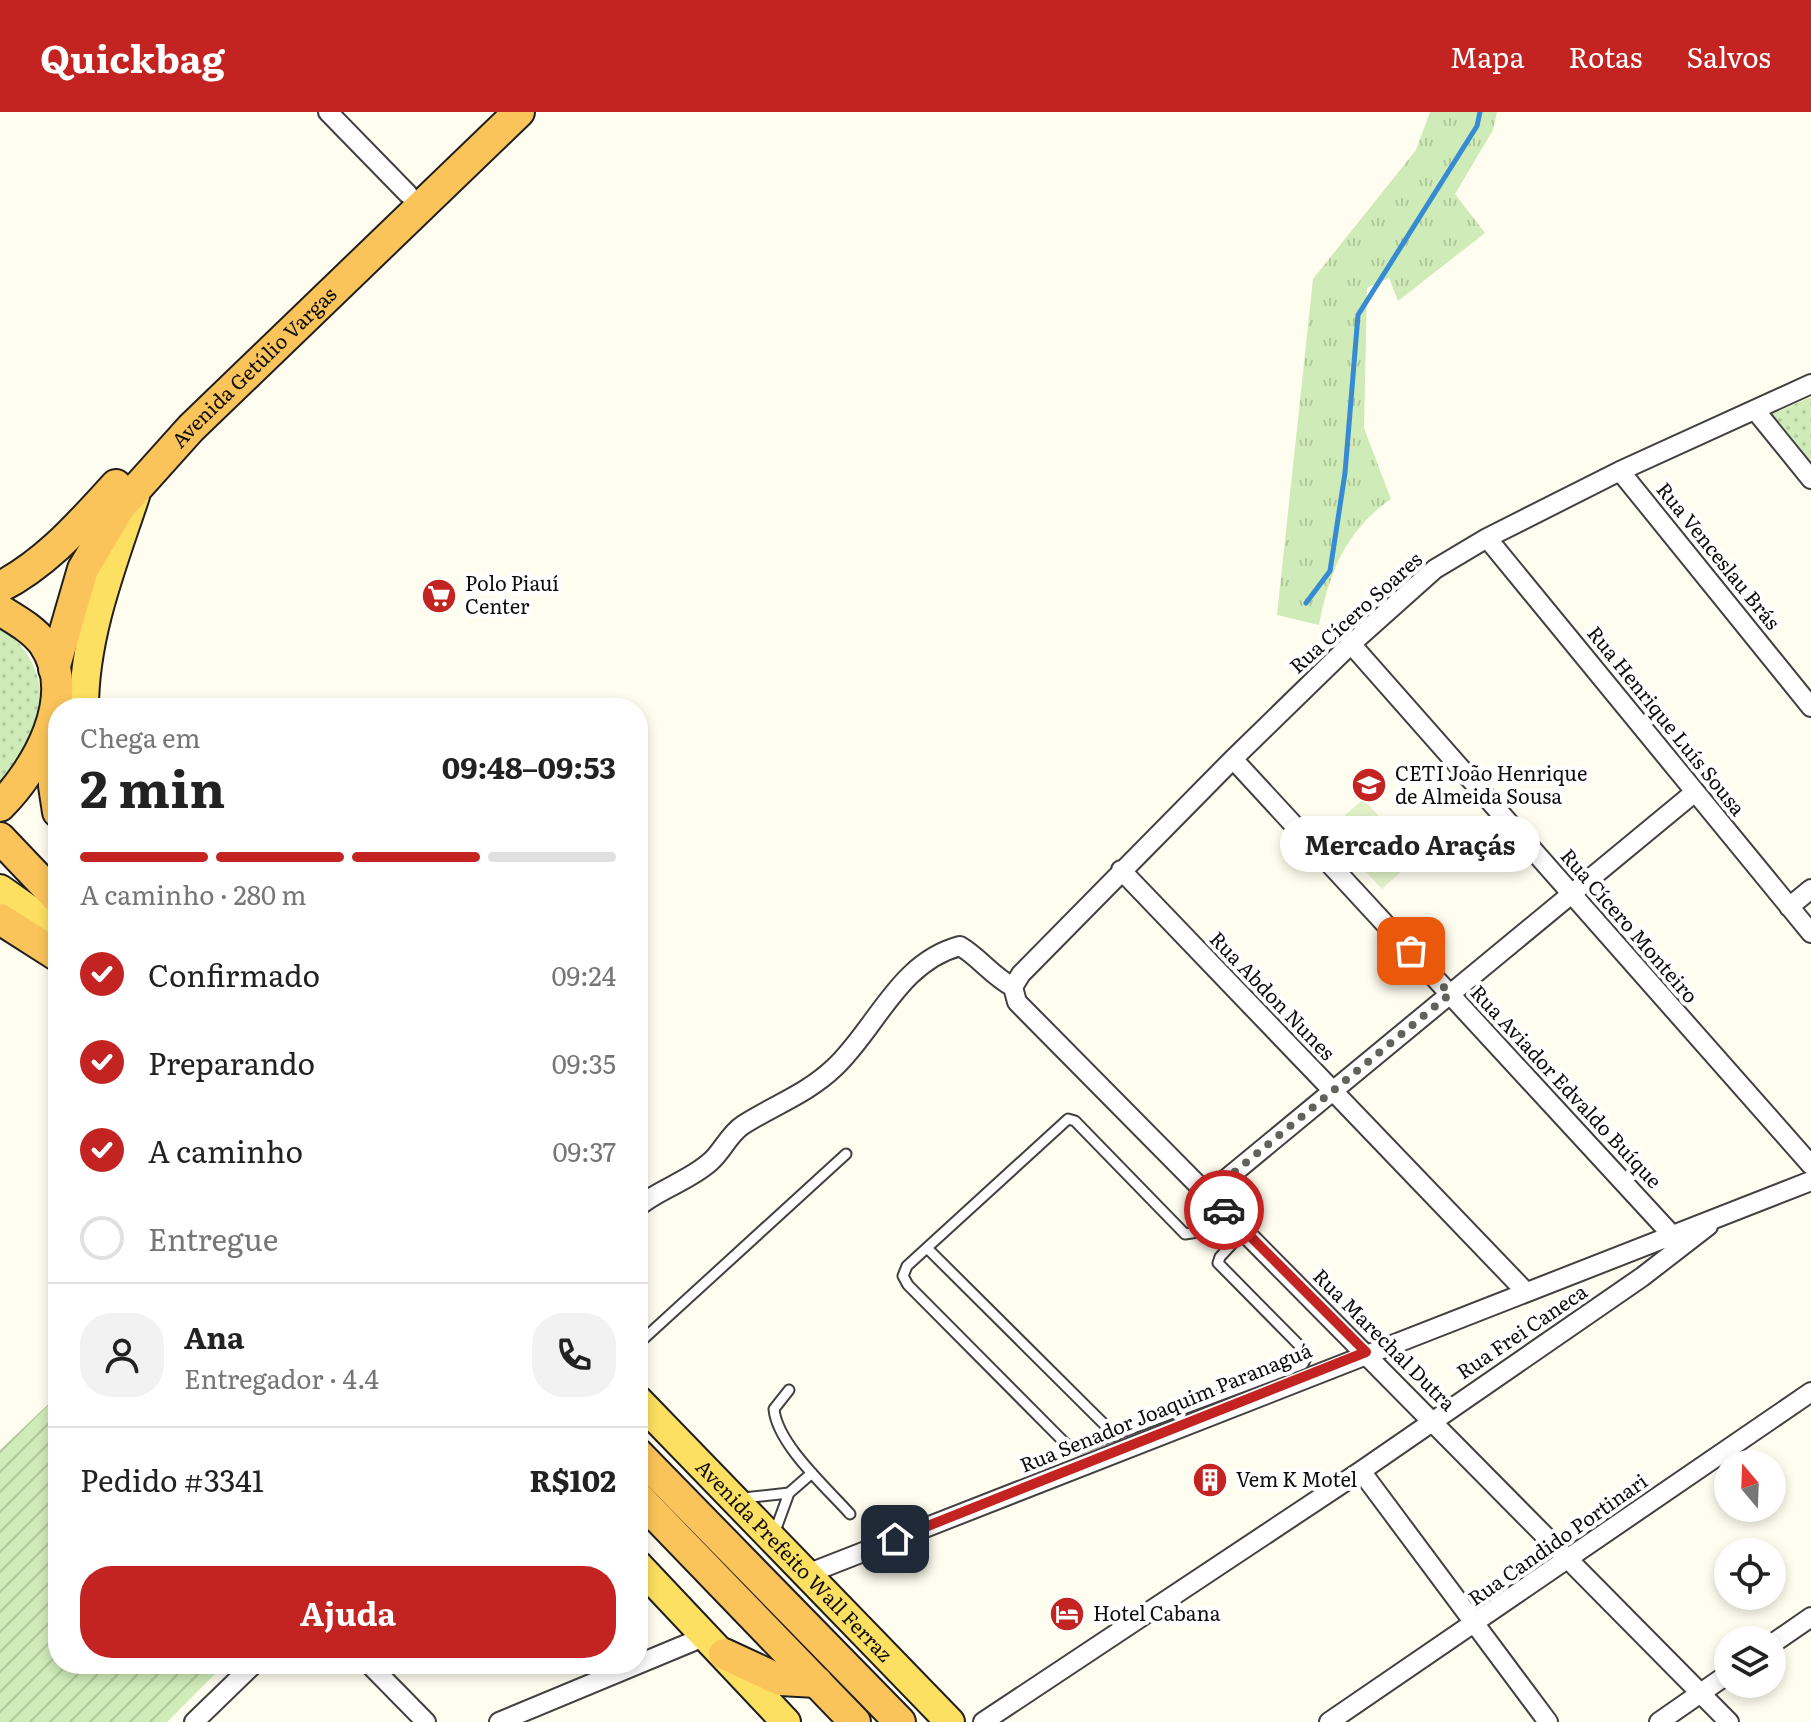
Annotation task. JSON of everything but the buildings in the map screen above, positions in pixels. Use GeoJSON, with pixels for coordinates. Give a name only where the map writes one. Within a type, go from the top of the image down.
{"type":"FeatureCollection","features":[{"type":"Feature","properties":{"kind":"highway","name":"Avenida Getúlio Vargas"},"geometry":{"type":"LineString","coordinates":[[0,587],[21,576],[61,544],[179,420],[492,112]]}},
{"type":"Feature","properties":{"kind":"highway","name":"Avenida Getúlio Vargas"},"geometry":{"type":"LineString","coordinates":[[54,669],[83,569],[110,521],[137,488],[191,428],[519,112]]}},
{"type":"Feature","properties":{"kind":"highway"},"geometry":{"type":"LineString","coordinates":[[0,610],[33,632],[45,645],[54,669],[55,698]]}},
{"type":"Feature","properties":{"kind":"highway"},"geometry":{"type":"LineString","coordinates":[[48,736],[35,766],[0,808],[48,861]]}},
{"type":"Feature","properties":{"kind":"highway"},"geometry":{"type":"LineString","coordinates":[[0,838],[48,888]]}},
{"type":"Feature","properties":{"kind":"highway"},"geometry":{"type":"LineString","coordinates":[[0,919],[48,950]]}},
{"type":"Feature","properties":{"kind":"highway","name":"Avenida Prefeito Wall Ferraz"},"geometry":{"type":"LineString","coordinates":[[648,1464],[900,1722]]}},
{"type":"Feature","properties":{"kind":"highway"},"geometry":{"type":"LineString","coordinates":[[648,1507],[855,1722]]}},
{"type":"Feature","properties":{"kind":"highway"},"geometry":{"type":"LineString","coordinates":[[715,1645],[780,1680],[817,1682]]}},
{"type":"Feature","properties":{"kind":"main road"},"geometry":{"type":"LineString","coordinates":[[85,698],[87,658],[109,570],[137,488]]}},
{"type":"Feature","properties":{"kind":"main road"},"geometry":{"type":"LineString","coordinates":[[0,889],[48,923]]}},
{"type":"Feature","properties":{"kind":"main road","name":"Avenida Prefeito Wall Ferraz"},"geometry":{"type":"LineString","coordinates":[[648,1410],[950,1722]]}},
{"type":"Feature","properties":{"kind":"main road"},"geometry":{"type":"LineString","coordinates":[[648,1575],[786,1722]]}},
{"type":"Feature","properties":{"kind":"street"},"geometry":{"type":"LineString","coordinates":[[328,112],[408,194]]}},
{"type":"Feature","properties":{"kind":"street","name":"Rua Cícero Soares"},"geometry":{"type":"LineString","coordinates":[[1013,987],[1021,974],[1121,870],[1233,759],[1351,644],[1435,569],[1487,538],[1620,471],[1811,384]]}},
{"type":"Feature","properties":{"kind":"street"},"geometry":{"type":"LineString","coordinates":[[1755,410],[1811,479]]}},
{"type":"Feature","properties":{"kind":"street","name":"Rua Venceslau Brás"},"geometry":{"type":"LineString","coordinates":[[1620,471],[1811,707]]}},
{"type":"Feature","properties":{"kind":"street","name":"Rua Henrique Luís Sousa"},"geometry":{"type":"LineString","coordinates":[[1487,538],[1811,933]]}},
{"type":"Feature","properties":{"kind":"street","name":"Rua Cícero Monteiro"},"geometry":{"type":"LineString","coordinates":[[1351,644],[1811,1165]]}},
{"type":"Feature","properties":{"kind":"street","name":"Rua Aviador Edvaldo Buíque"},"geometry":{"type":"LineString","coordinates":[[1233,759],[1671,1234]]}},
{"type":"Feature","properties":{"kind":"street"},"geometry":{"type":"LineString","coordinates":[[1208,1194],[1695,792]]}},
{"type":"Feature","properties":{"kind":"street","name":"Rua Abdon Nunes"},"geometry":{"type":"LineString","coordinates":[[1121,870],[1524,1290]]}},
{"type":"Feature","properties":{"kind":"street"},"geometry":{"type":"LineString","coordinates":[[1789,907],[1811,889]]}},
{"type":"Feature","properties":{"kind":"street","name":"Rua Marechal Dutra"},"geometry":{"type":"LineString","coordinates":[[648,1202],[712,1161],[740,1127],[813,1087],[838,1065],[895,989],[941,951],[960,946],[973,954],[995,977],[1013,987],[1017,1002],[1729,1722]]}},
{"type":"Feature","properties":{"kind":"street","name":"Rua Senador Joaquim Paranaguá"},"geometry":{"type":"LineString","coordinates":[[807,1574],[1524,1290],[1811,1181]]}},
{"type":"Feature","properties":{"kind":"street","name":"Rua Frei Caneca"},"geometry":{"type":"LineString","coordinates":[[983,1722],[1361,1471],[1432,1419],[1642,1277],[1723,1214]]}},
{"type":"Feature","properties":{"kind":"street","name":"Rua Candido Portinari"},"geometry":{"type":"LineString","coordinates":[[1329,1722],[1811,1392]]}},
{"type":"Feature","properties":{"kind":"street"},"geometry":{"type":"LineString","coordinates":[[1361,1471],[1548,1722]]}},
{"type":"Feature","properties":{"kind":"street"},"geometry":{"type":"LineString","coordinates":[[1786,1634],[1811,1617]]}},
{"type":"Feature","properties":{"kind":"street"},"geometry":{"type":"LineString","coordinates":[[648,1669],[715,1645]]}},
{"type":"Feature","properties":{"kind":"street"},"geometry":{"type":"LineString","coordinates":[[194,1722],[244,1674]]}},
{"type":"Feature","properties":{"kind":"street"},"geometry":{"type":"LineString","coordinates":[[379,1674],[426,1722]]}},
{"type":"Feature","properties":{"kind":"street"},"geometry":{"type":"LineString","coordinates":[[499,1722],[634,1674]]}},
{"type":"Feature","properties":{"kind":"street"},"geometry":{"type":"LineString","coordinates":[[1659,1722],[1714,1684]]}},
{"type":"Feature","properties":{"kind":"lane"},"geometry":{"type":"LineString","coordinates":[[1223,1208],[1198,1232],[1185,1234],[1075,1121],[1068,1119],[907,1266],[903,1276],[908,1285],[1066,1444],[1077,1449],[1303,1364],[1306,1358],[1299,1345],[1218,1263],[1245,1230]]}},
{"type":"Feature","properties":{"kind":"lane"},"geometry":{"type":"LineString","coordinates":[[648,1335],[846,1154]]}},
{"type":"Feature","properties":{"kind":"lane"},"geometry":{"type":"LineString","coordinates":[[927,1248],[1116,1436]]}},
{"type":"Feature","properties":{"kind":"lane"},"geometry":{"type":"LineString","coordinates":[[789,1390],[774,1409],[775,1422],[812,1473],[850,1514]]}},
{"type":"Feature","properties":{"kind":"lane"},"geometry":{"type":"LineString","coordinates":[[773,1537],[789,1493],[812,1473]]}},
{"type":"Feature","properties":{"kind":"lane"},"geometry":{"type":"LineString","coordinates":[[735,1499],[789,1493]]}},
{"type":"Feature","properties":{"kind":"green space"},"geometry":{"type":"Polygon","coordinates":[[[1430,112],[1497,112],[1493,130],[1455,194],[1485,233],[1398,301],[1389,278],[1367,288],[1364,428],[1391,499],[1362,524],[1342,554],[1328,588],[1319,625],[1277,615],[1313,279],[1416,150],[1430,112]]]}},
{"type":"Feature","properties":{"kind":"green space"},"geometry":{"type":"Polygon","coordinates":[[[1811,397],[1811,461],[1772,414],[1811,397]]]}},
{"type":"Feature","properties":{"kind":"green space"},"geometry":{"type":"Polygon","coordinates":[[[0,626],[31,660],[37,674],[41,704],[40,720],[32,743],[0,788],[0,626]]]}},
{"type":"Feature","properties":{"kind":"green space"},"geometry":{"type":"Polygon","coordinates":[[[1363,799],[1417,857],[1382,889],[1328,831],[1363,799]]]}},
{"type":"Feature","properties":{"kind":"green space"},"geometry":{"type":"Polygon","coordinates":[[[48,1404],[48,1674],[215,1674],[167,1722],[0,1722],[0,1450],[48,1404]]]}},
{"type":"Feature","properties":{"kind":"waterway"},"geometry":{"type":"LineString","coordinates":[[1306,603],[1330,571],[1345,473],[1358,315],[1477,126],[1480,112]]}},
{"type":"Feature","properties":{"kind":"way so far"},"geometry":{"type":"LineString","coordinates":[[1224,1210],[1208,1194],[1450,994],[1411,951]]}},
{"type":"Feature","properties":{"kind":"place","name":"Polo Piauí Center"},"geometry":{"type":"Point","coordinates":[439,596]}},
{"type":"Feature","properties":{"kind":"place","name":"CETI João Henrique de Almeida Sousa"},"geometry":{"type":"Point","coordinates":[1369,785]}},
{"type":"Feature","properties":{"kind":"place","name":"Mercado Araçás"},"geometry":{"type":"Point","coordinates":[1411,951]}},
{"type":"Feature","properties":{"kind":"place","name":"Vem K Motel"},"geometry":{"type":"Point","coordinates":[1210,1480]}},
{"type":"Feature","properties":{"kind":"place","name":"Hotel Cabana"},"geometry":{"type":"Point","coordinates":[1067,1614]}},
{"type":"Feature","properties":{"kind":"route"},"geometry":{"type":"LineString","coordinates":[[895,1539],[1366,1352],[1224,1210]]}}]}
